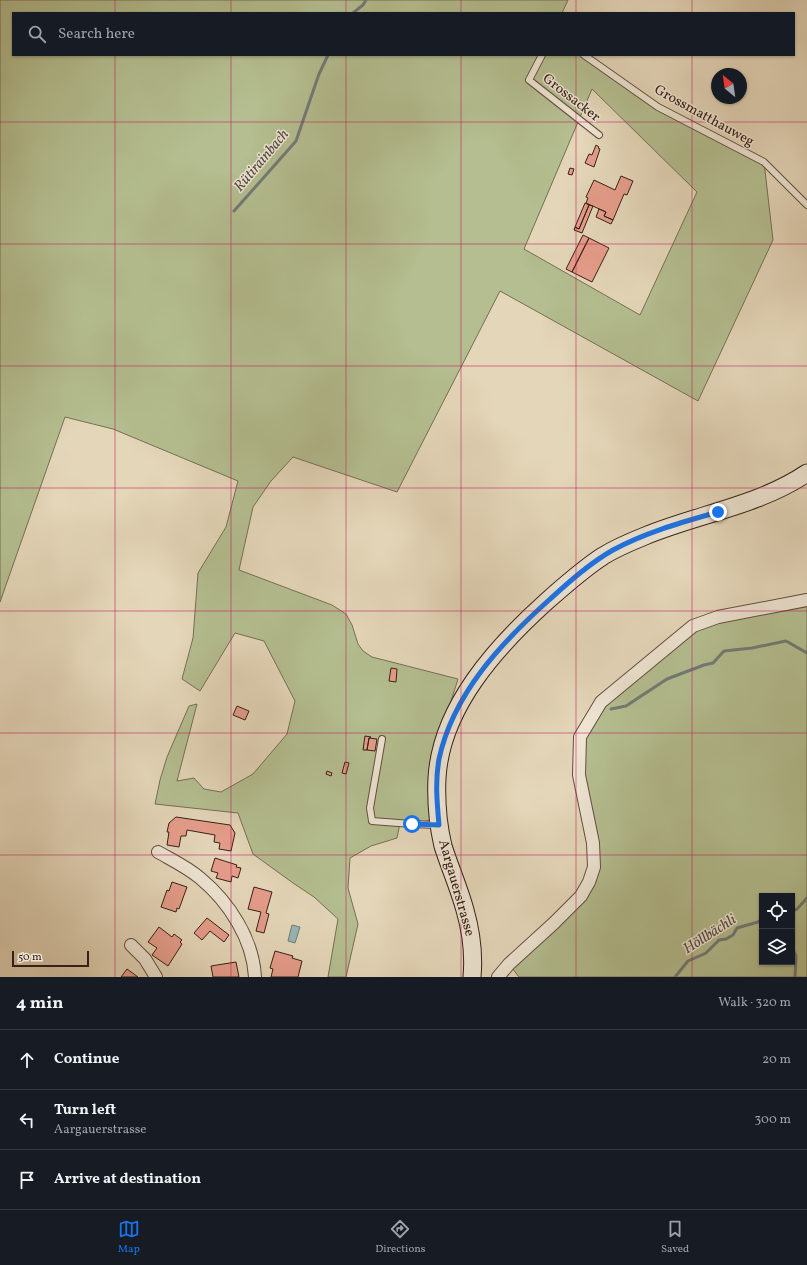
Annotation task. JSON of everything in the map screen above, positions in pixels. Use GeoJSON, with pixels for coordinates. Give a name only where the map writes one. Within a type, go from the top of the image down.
{"type":"FeatureCollection","features":[{"type":"Feature","properties":{"kind":"main road","name":"Aargauerstrasse"},"geometry":{"type":"LineString","coordinates":[[472,976],[472,954],[469,926],[443,843],[439,825],[437,795],[438,771],[443,747],[455,714],[474,682],[510,636],[535,612],[586,569],[615,550],[646,535],[774,492],[807,473]]}},
{"type":"Feature","properties":{"kind":"street"},"geometry":{"type":"LineString","coordinates":[[498,977],[509,964],[581,896],[589,882],[594,867],[593,844],[579,775],[580,737],[601,702],[693,626],[718,617],[807,600]]}},
{"type":"Feature","properties":{"kind":"street"},"geometry":{"type":"LineString","coordinates":[[158,852],[199,877],[212,888],[226,905],[246,940],[251,955],[255,977]]}},
{"type":"Feature","properties":{"kind":"street"},"geometry":{"type":"LineString","coordinates":[[131,945],[145,959],[156,977]]}},
{"type":"Feature","properties":{"kind":"lane","name":"Grossacker"},"geometry":{"type":"LineString","coordinates":[[541,56],[529,80],[599,135]]}},
{"type":"Feature","properties":{"kind":"lane","name":"Grossmatthauweg"},"geometry":{"type":"LineString","coordinates":[[585,56],[658,107],[764,162],[807,205]]}},
{"type":"Feature","properties":{"kind":"lane"},"geometry":{"type":"LineString","coordinates":[[382,739],[370,808],[372,821],[439,825]]}},
{"type":"Feature","properties":{"kind":"green space"},"geometry":{"type":"Polygon","coordinates":[[[0,0],[568,0],[562,12],[12,12],[12,56],[585,56],[658,107],[764,162],[773,240],[698,401],[500,291],[397,492],[293,457],[271,481],[253,507],[239,570],[332,605],[346,614],[352,625],[358,644],[363,651],[372,657],[458,679],[446,717],[431,820],[412,824],[400,823],[397,838],[371,846],[350,858],[348,888],[358,924],[346,977],[328,977],[338,919],[314,897],[253,854],[238,813],[155,804],[167,757],[189,706],[197,704],[177,781],[194,778],[204,789],[221,792],[253,774],[287,734],[295,701],[264,641],[235,633],[200,691],[182,679],[193,638],[198,573],[226,527],[238,481],[113,429],[65,417],[0,602],[0,0]],[[592,89],[524,249],[640,315],[697,192],[592,89]]]}},
{"type":"Feature","properties":{"kind":"green space"},"geometry":{"type":"Polygon","coordinates":[[[807,600],[807,977],[519,977],[509,964],[581,896],[594,867],[580,737],[601,702],[693,626],[807,600]]]}},
{"type":"Feature","properties":{"kind":"water"},"geometry":{"type":"Polygon","coordinates":[[[292,925],[300,927],[295,943],[288,941],[292,925]]]}},
{"type":"Feature","properties":{"kind":"building"},"geometry":{"type":"Polygon","coordinates":[[[596,145],[600,149],[594,167],[585,163],[589,154],[592,155],[596,145]]]}},
{"type":"Feature","properties":{"kind":"building"},"geometry":{"type":"Polygon","coordinates":[[[570,168],[574,169],[572,175],[568,174],[570,168]]]}},
{"type":"Feature","properties":{"kind":"building"},"geometry":{"type":"Polygon","coordinates":[[[621,176],[633,181],[627,195],[624,194],[613,220],[604,216],[606,212],[586,203],[588,198],[586,197],[594,180],[615,190],[621,176]]]}},
{"type":"Feature","properties":{"kind":"building"},"geometry":{"type":"Polygon","coordinates":[[[585,203],[589,205],[579,229],[575,227],[585,203]]]}},
{"type":"Feature","properties":{"kind":"building"},"geometry":{"type":"Polygon","coordinates":[[[589,205],[593,206],[582,233],[574,230],[575,227],[579,229],[589,205]]]}},
{"type":"Feature","properties":{"kind":"building"},"geometry":{"type":"Polygon","coordinates":[[[599,209],[606,212],[604,216],[613,220],[611,224],[596,217],[599,209]]]}},
{"type":"Feature","properties":{"kind":"building"},"geometry":{"type":"Polygon","coordinates":[[[583,235],[589,238],[572,272],[566,269],[583,235]]]}},
{"type":"Feature","properties":{"kind":"building"},"geometry":{"type":"Polygon","coordinates":[[[589,238],[609,248],[592,282],[572,272],[589,238]]]}},
{"type":"Feature","properties":{"kind":"building"},"geometry":{"type":"Polygon","coordinates":[[[391,668],[397,669],[396,682],[389,681],[391,668]]]}},
{"type":"Feature","properties":{"kind":"building"},"geometry":{"type":"Polygon","coordinates":[[[237,706],[249,711],[245,720],[233,715],[237,706]]]}},
{"type":"Feature","properties":{"kind":"building"},"geometry":{"type":"Polygon","coordinates":[[[365,736],[371,737],[369,738],[367,750],[363,750],[365,736]]]}},
{"type":"Feature","properties":{"kind":"building"},"geometry":{"type":"Polygon","coordinates":[[[369,738],[377,739],[375,751],[367,750],[369,738]]]}},
{"type":"Feature","properties":{"kind":"building"},"geometry":{"type":"Polygon","coordinates":[[[345,762],[349,763],[346,774],[342,773],[345,762]]]}},
{"type":"Feature","properties":{"kind":"building"},"geometry":{"type":"Polygon","coordinates":[[[327,771],[332,773],[331,776],[326,774],[327,771]]]}},
{"type":"Feature","properties":{"kind":"building"},"geometry":{"type":"Polygon","coordinates":[[[176,817],[230,825],[235,833],[231,851],[219,849],[220,843],[214,842],[215,835],[187,830],[186,836],[181,836],[179,847],[167,845],[169,823],[176,817]]]}},
{"type":"Feature","properties":{"kind":"building"},"geometry":{"type":"Polygon","coordinates":[[[215,858],[237,865],[236,867],[241,868],[238,878],[232,876],[231,882],[216,878],[218,873],[211,871],[215,858]]]}},
{"type":"Feature","properties":{"kind":"building"},"geometry":{"type":"Polygon","coordinates":[[[172,882],[187,887],[179,909],[177,908],[176,912],[161,907],[167,890],[169,891],[172,882]]]}},
{"type":"Feature","properties":{"kind":"building"},"geometry":{"type":"Polygon","coordinates":[[[254,887],[272,892],[266,913],[269,914],[264,933],[256,931],[261,912],[248,909],[254,887]]]}},
{"type":"Feature","properties":{"kind":"building"},"geometry":{"type":"Polygon","coordinates":[[[207,918],[229,935],[224,942],[210,931],[202,940],[194,933],[207,918]]]}},
{"type":"Feature","properties":{"kind":"building"},"geometry":{"type":"Polygon","coordinates":[[[159,927],[172,937],[174,934],[182,940],[180,942],[182,944],[168,966],[152,955],[157,948],[148,942],[159,927]]]}},
{"type":"Feature","properties":{"kind":"building"},"geometry":{"type":"Polygon","coordinates":[[[275,951],[293,956],[292,958],[302,961],[298,977],[271,977],[273,969],[270,968],[275,951]]]}},
{"type":"Feature","properties":{"kind":"building"},"geometry":{"type":"Polygon","coordinates":[[[236,962],[239,977],[213,977],[211,966],[236,962]]]}},
{"type":"Feature","properties":{"kind":"building"},"geometry":{"type":"Polygon","coordinates":[[[127,969],[138,977],[121,977],[127,969]]]}},
{"type":"Feature","properties":{"kind":"waterway","name":"Rütirainbach"},"geometry":{"type":"LineString","coordinates":[[354,12],[363,5],[366,0]]}},
{"type":"Feature","properties":{"kind":"waterway","name":"Rütirainbach"},"geometry":{"type":"LineString","coordinates":[[234,211],[296,141],[319,74],[328,56]]}},
{"type":"Feature","properties":{"kind":"waterway"},"geometry":{"type":"LineString","coordinates":[[611,709],[626,706],[667,679],[713,663],[724,651],[752,648],[786,641],[807,653]]}},
{"type":"Feature","properties":{"kind":"waterway","name":"Höllbächli"},"geometry":{"type":"LineString","coordinates":[[795,910],[807,898]]}},
{"type":"Feature","properties":{"kind":"waterway","name":"Höllbächli"},"geometry":{"type":"LineString","coordinates":[[675,977],[688,961],[706,953],[719,940],[726,939],[733,935],[737,928],[759,921]]}},
{"type":"Feature","properties":{"kind":"waterway"},"geometry":{"type":"LineString","coordinates":[[795,954],[795,977]]}},
{"type":"Feature","properties":{"kind":"route"},"geometry":{"type":"LineString","coordinates":[[412,824],[439,825],[437,780],[440,758],[446,736],[455,714],[478,675],[510,636],[565,586],[602,557],[646,535],[718,512]]}}]}
